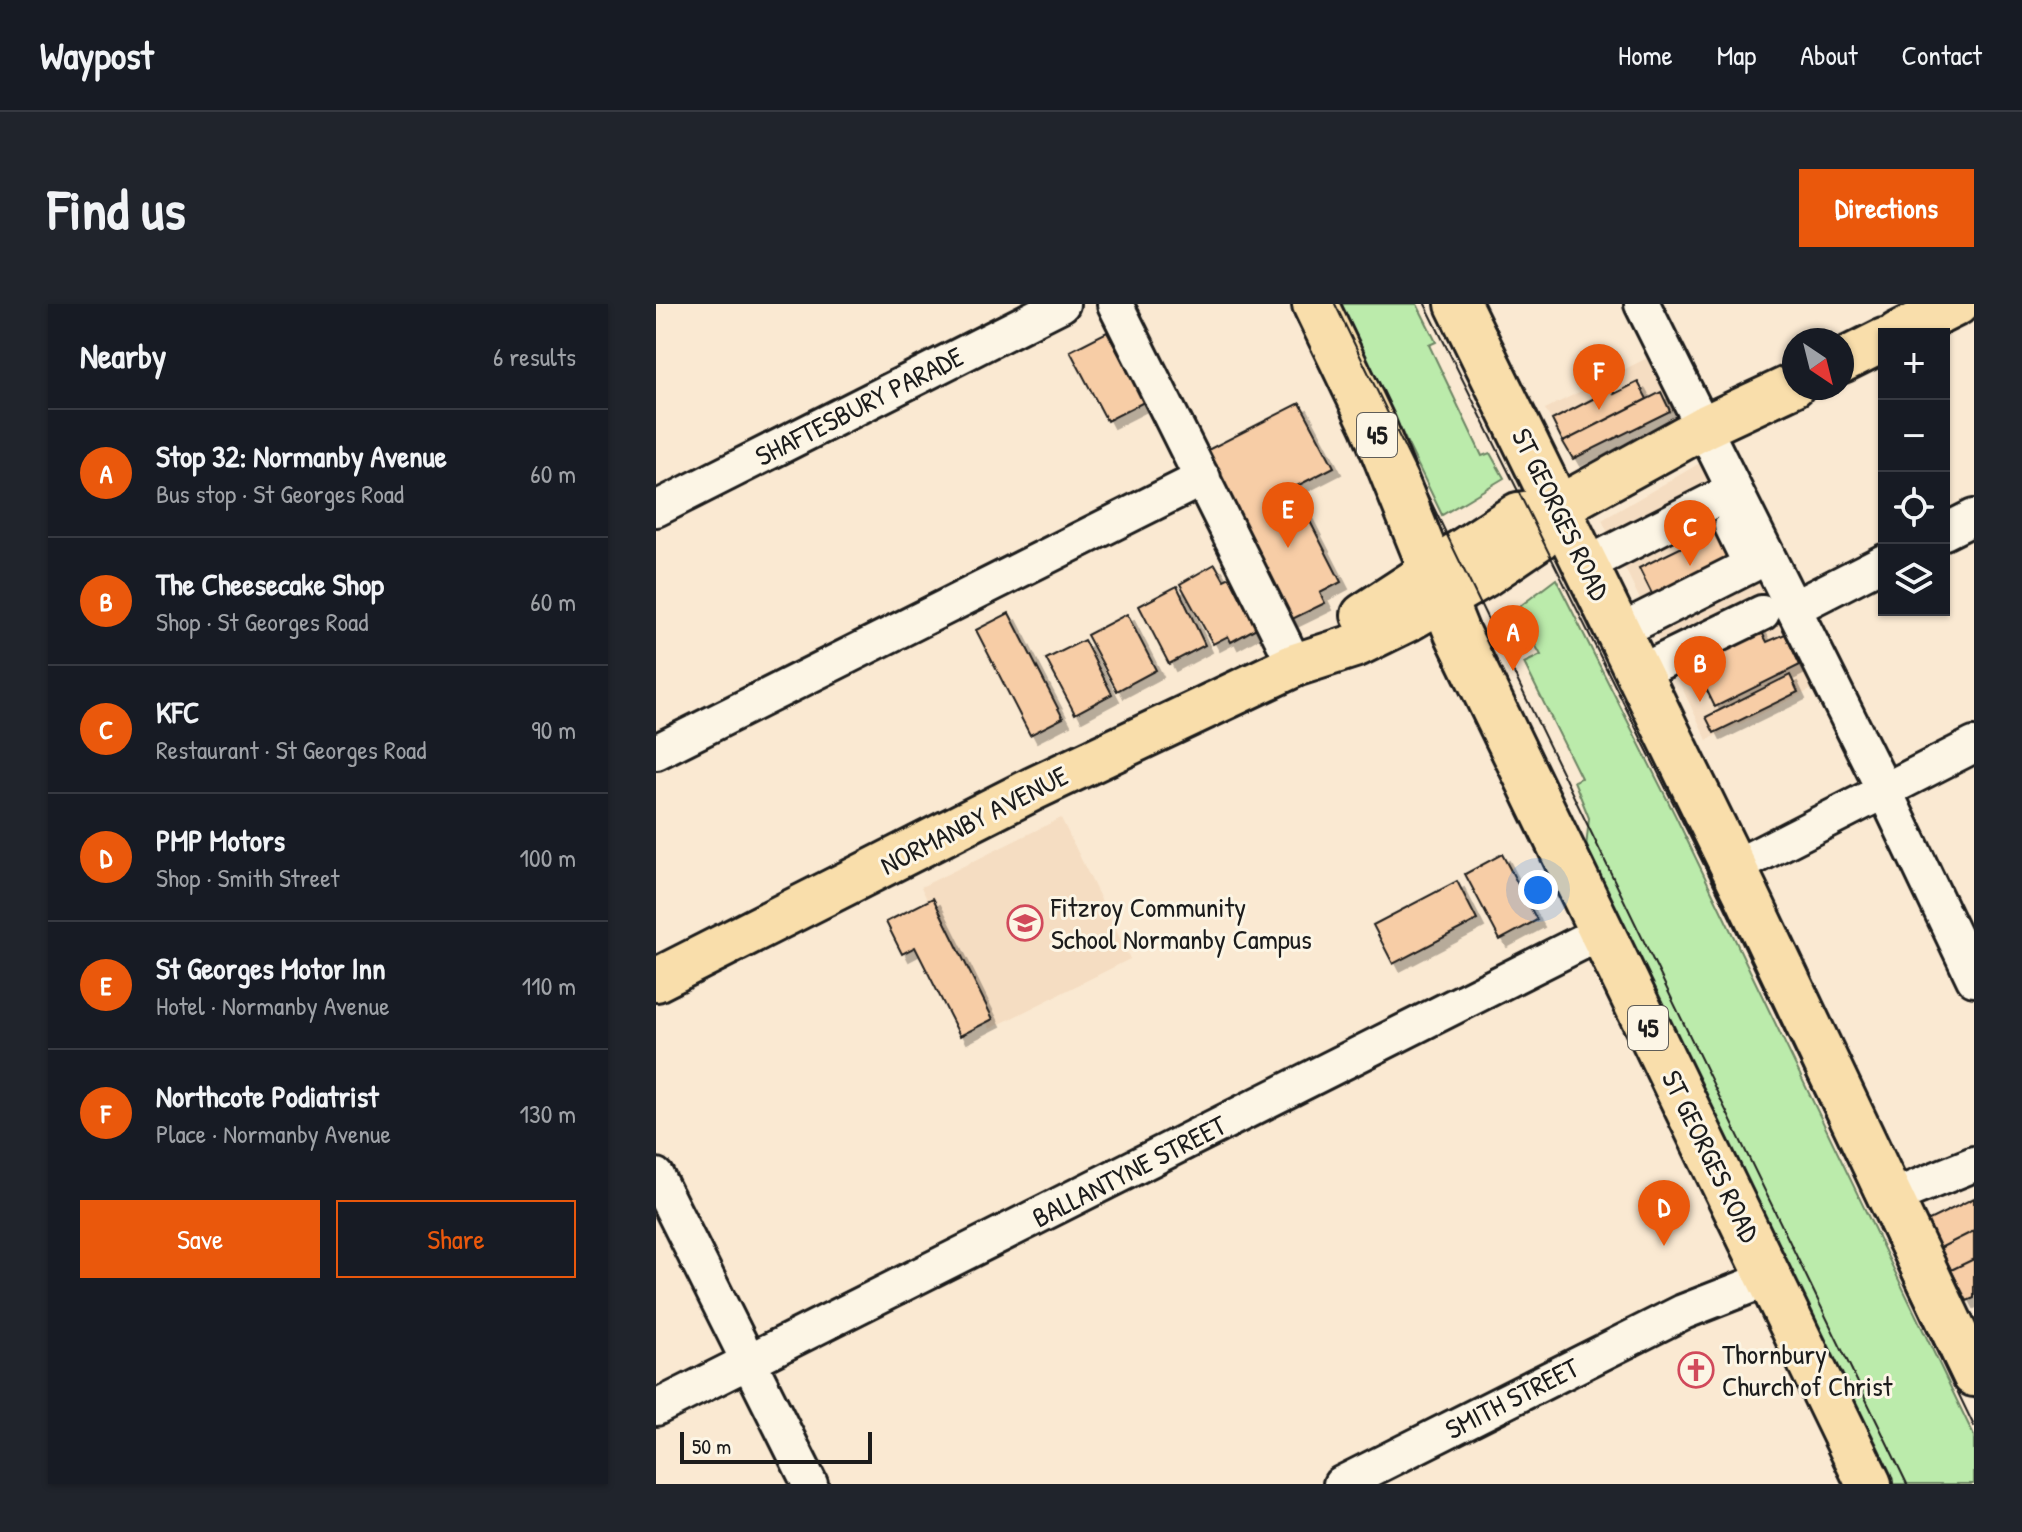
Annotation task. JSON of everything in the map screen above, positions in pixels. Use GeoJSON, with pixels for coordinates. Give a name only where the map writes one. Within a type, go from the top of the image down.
{"type":"FeatureCollection","features":[{"type":"Feature","properties":{"kind":"highway","name":"ST GEORGES ROAD"},"geometry":{"type":"LineString","coordinates":[[1315,304],[1373,425],[1436,585],[1869,1484]]}},
{"type":"Feature","properties":{"kind":"highway","name":"ST GEORGES ROAD"},"geometry":{"type":"LineString","coordinates":[[1458,304],[1733,868],[1974,1374]]}},
{"type":"Feature","properties":{"kind":"main road"},"geometry":{"type":"LineString","coordinates":[[1909,328],[1957,304]]}},
{"type":"Feature","properties":{"kind":"main road"},"geometry":{"type":"LineString","coordinates":[[1854,355],[1878,343]]}},
{"type":"Feature","properties":{"kind":"main road","name":"NORMANBY AVENUE"},"geometry":{"type":"LineString","coordinates":[[656,980],[1035,788],[1295,665],[1341,628],[1436,585],[1518,514],[1557,508],[1694,432],[1782,391]]}},
{"type":"Feature","properties":{"kind":"street","name":"SHAFTESBURY PARADE"},"geometry":{"type":"LineString","coordinates":[[656,509],[1062,304]]}},
{"type":"Feature","properties":{"kind":"street"},"geometry":{"type":"LineString","coordinates":[[1115,304],[1295,665]]}},
{"type":"Feature","properties":{"kind":"street"},"geometry":{"type":"LineString","coordinates":[[1618,632],[1751,565],[1718,498],[1642,304]]}},
{"type":"Feature","properties":{"kind":"street"},"geometry":{"type":"LineString","coordinates":[[1694,432],[1778,610],[1884,790],[1971,964]]}},
{"type":"Feature","properties":{"kind":"street"},"geometry":{"type":"LineString","coordinates":[[656,752],[1203,478]]}},
{"type":"Feature","properties":{"kind":"street"},"geometry":{"type":"LineString","coordinates":[[1586,565],[1718,498]]}},
{"type":"Feature","properties":{"kind":"street"},"geometry":{"type":"LineString","coordinates":[[1950,529],[1974,517]]}},
{"type":"Feature","properties":{"kind":"street"},"geometry":{"type":"LineString","coordinates":[[1638,673],[1878,565]]}},
{"type":"Feature","properties":{"kind":"street"},"geometry":{"type":"LineString","coordinates":[[1733,868],[1974,745]]}},
{"type":"Feature","properties":{"kind":"street","name":"BALLANTYNE STREET"},"geometry":{"type":"LineString","coordinates":[[656,1408],[1602,932]]}},
{"type":"Feature","properties":{"kind":"street"},"geometry":{"type":"LineString","coordinates":[[1893,1206],[1974,1166]]}},
{"type":"Feature","properties":{"kind":"street"},"geometry":{"type":"LineString","coordinates":[[656,1176],[810,1484]]}},
{"type":"Feature","properties":{"kind":"street","name":"SMITH STREET"},"geometry":{"type":"LineString","coordinates":[[1341,1484],[1765,1269]]}},
{"type":"Feature","properties":{"kind":"shaded area"},"geometry":{"type":"Polygon","coordinates":[[[1669,347],[1698,398],[1573,459],[1545,409],[1669,347]]]}},
{"type":"Feature","properties":{"kind":"shaded area"},"geometry":{"type":"Polygon","coordinates":[[[1712,456],[1825,683],[1707,740],[1602,520],[1712,456]]]}},
{"type":"Feature","properties":{"kind":"shaded area","name":"Fitzroy Community School Normanby Campus"},"geometry":{"type":"Polygon","coordinates":[[[1061,818],[1130,959],[990,1029],[921,887],[1061,818]]]}},
{"type":"Feature","properties":{"kind":"green space"},"geometry":{"type":"Polygon","coordinates":[[[1340,304],[1417,304],[1436,342],[1429,345],[1482,456],[1490,453],[1504,478],[1442,515],[1340,304]]]}},
{"type":"Feature","properties":{"kind":"green space"},"geometry":{"type":"Polygon","coordinates":[[[1556,579],[1675,815],[1974,1436],[1974,1484],[1884,1484],[1586,848],[1589,818],[1574,781],[1581,778],[1524,663],[1541,655],[1515,610],[1556,579]]]}},
{"type":"Feature","properties":{"kind":"building"},"geometry":{"type":"Polygon","coordinates":[[[1107,332],[1144,402],[1107,421],[1070,351],[1107,332]]]}},
{"type":"Feature","properties":{"kind":"building"},"geometry":{"type":"Polygon","coordinates":[[[1638,382],[1647,399],[1563,442],[1552,420],[1612,389],[1614,394],[1638,382]]]}},
{"type":"Feature","properties":{"kind":"building"},"geometry":{"type":"Polygon","coordinates":[[[1661,392],[1670,411],[1573,459],[1563,442],[1661,392]]]}},
{"type":"Feature","properties":{"kind":"building"},"geometry":{"type":"Polygon","coordinates":[[[1300,403],[1334,467],[1293,488],[1341,582],[1320,593],[1325,603],[1282,624],[1196,456],[1300,403]]]}},
{"type":"Feature","properties":{"kind":"building"},"geometry":{"type":"Polygon","coordinates":[[[1723,527],[1741,565],[1658,606],[1639,568],[1723,527]]]}},
{"type":"Feature","properties":{"kind":"building"},"geometry":{"type":"Polygon","coordinates":[[[1215,564],[1224,580],[1232,576],[1260,626],[1231,642],[1228,636],[1213,644],[1180,584],[1215,564]]]}},
{"type":"Feature","properties":{"kind":"building"},"geometry":{"type":"Polygon","coordinates":[[[1177,586],[1205,645],[1169,664],[1139,606],[1177,586]]]}},
{"type":"Feature","properties":{"kind":"building"},"geometry":{"type":"Polygon","coordinates":[[[1009,613],[1063,718],[1030,735],[976,630],[1009,613]]]}},
{"type":"Feature","properties":{"kind":"building"},"geometry":{"type":"Polygon","coordinates":[[[1127,614],[1156,670],[1117,691],[1087,635],[1127,614]]]}},
{"type":"Feature","properties":{"kind":"building"},"geometry":{"type":"Polygon","coordinates":[[[1758,625],[1767,642],[1785,634],[1800,665],[1715,707],[1691,658],[1758,625]]]}},
{"type":"Feature","properties":{"kind":"building"},"geometry":{"type":"Polygon","coordinates":[[[1084,640],[1112,694],[1075,714],[1046,659],[1084,640]]]}},
{"type":"Feature","properties":{"kind":"building"},"geometry":{"type":"Polygon","coordinates":[[[1790,675],[1798,692],[1714,733],[1706,717],[1790,675]]]}},
{"type":"Feature","properties":{"kind":"building"},"geometry":{"type":"Polygon","coordinates":[[[1502,854],[1537,920],[1500,940],[1465,874],[1502,854]]]}},
{"type":"Feature","properties":{"kind":"building"},"geometry":{"type":"Polygon","coordinates":[[[1457,881],[1477,920],[1393,964],[1373,925],[1457,881]]]}},
{"type":"Feature","properties":{"kind":"building"},"geometry":{"type":"Polygon","coordinates":[[[933,898],[993,1019],[960,1036],[915,947],[902,954],[886,922],[933,898]]]}},
{"type":"Feature","properties":{"kind":"building"},"geometry":{"type":"Polygon","coordinates":[[[1974,1198],[1974,1231],[1940,1248],[1927,1221],[1974,1198]]]}},
{"type":"Feature","properties":{"kind":"building"},"geometry":{"type":"Polygon","coordinates":[[[1974,1231],[1974,1259],[1951,1270],[1940,1248],[1974,1231]]]}},
{"type":"Feature","properties":{"kind":"building"},"geometry":{"type":"Polygon","coordinates":[[[1974,1259],[1974,1298],[1967,1301],[1951,1270],[1974,1259]]]}},
{"type":"Feature","properties":{"kind":"tram line"},"geometry":{"type":"LineString","coordinates":[[1335,304],[1907,1484]]}},
{"type":"Feature","properties":{"kind":"tram line"},"geometry":{"type":"LineString","coordinates":[[1425,304],[1722,901],[1974,1426]]}},
{"type":"Feature","properties":{"kind":"place","name":"Northcote Podiatrist"},"geometry":{"type":"Point","coordinates":[1599,410]}},
{"type":"Feature","properties":{"kind":"place","name":"St Georges Motor Inn"},"geometry":{"type":"Point","coordinates":[1288,548]}},
{"type":"Feature","properties":{"kind":"place","name":"KFC"},"geometry":{"type":"Point","coordinates":[1690,566]}},
{"type":"Feature","properties":{"kind":"place","name":"Stop 32: Normanby Avenue"},"geometry":{"type":"Point","coordinates":[1513,671]}},
{"type":"Feature","properties":{"kind":"place","name":"The Cheesecake Shop"},"geometry":{"type":"Point","coordinates":[1700,702]}},
{"type":"Feature","properties":{"kind":"place","name":"Fitzroy Community School Normanby Campus"},"geometry":{"type":"Point","coordinates":[1025,923]}},
{"type":"Feature","properties":{"kind":"place","name":"PMP Motors"},"geometry":{"type":"Point","coordinates":[1664,1246]}},
{"type":"Feature","properties":{"kind":"place","name":"Thornbury Church of Christ"},"geometry":{"type":"Point","coordinates":[1696,1370]}}]}
